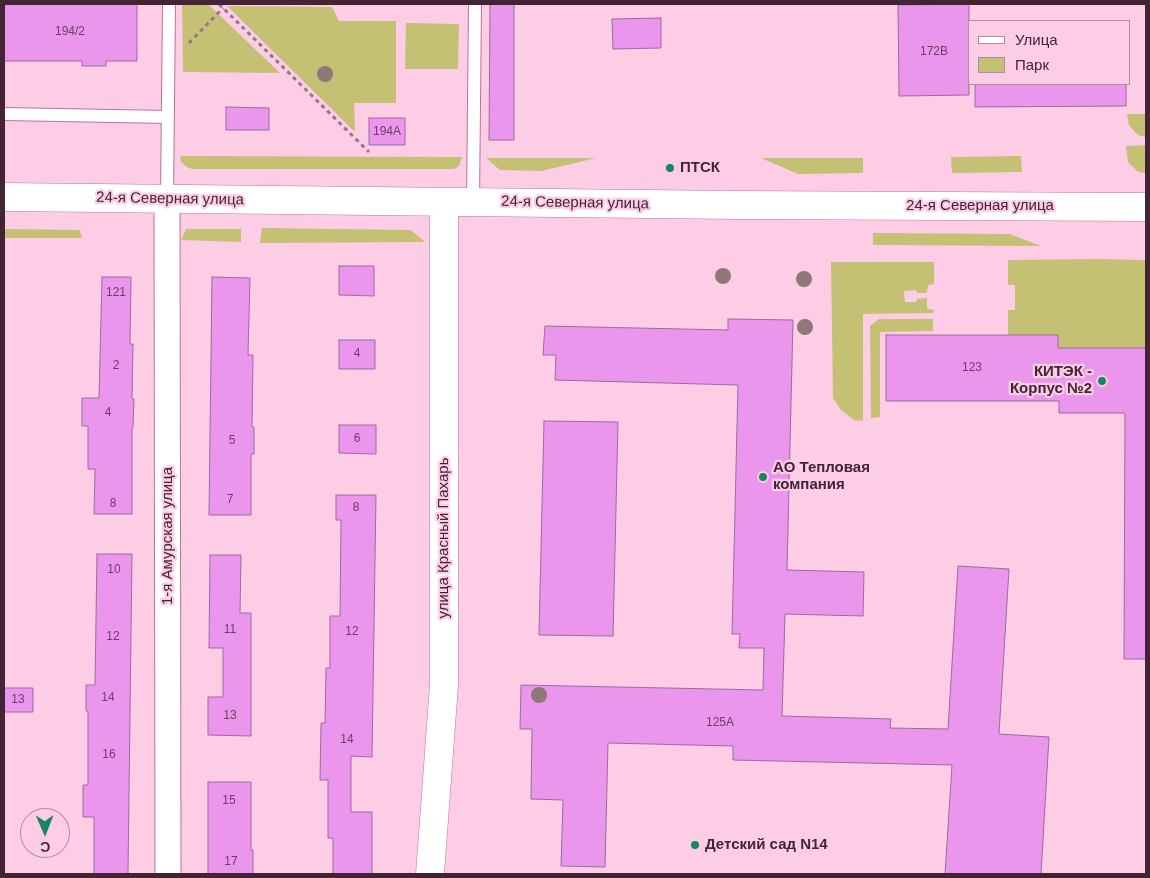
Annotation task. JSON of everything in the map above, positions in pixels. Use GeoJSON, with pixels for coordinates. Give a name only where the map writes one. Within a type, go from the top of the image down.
{"type":"FeatureCollection","features":[{"type":"Feature","properties":{"kind":"main road","name":"24-я Северная улица"},"geometry":{"type":"LineString","coordinates":[[4,197],[1146,207]]}},
{"type":"Feature","properties":{"kind":"main road","name":"улица Красный Пахарь"},"geometry":{"type":"LineString","coordinates":[[430,874],[444,686],[444,202]]}},
{"type":"Feature","properties":{"kind":"street","name":"1-я Амурская улица"},"geometry":{"type":"LineString","coordinates":[[167,198],[168,874]]}},
{"type":"Feature","properties":{"kind":"lane"},"geometry":{"type":"LineString","coordinates":[[167,198],[169,4]]}},
{"type":"Feature","properties":{"kind":"lane"},"geometry":{"type":"LineString","coordinates":[[473,202],[475,4]]}},
{"type":"Feature","properties":{"kind":"lane"},"geometry":{"type":"LineString","coordinates":[[4,114],[168,117]]}},
{"type":"Feature","properties":{"kind":"path"},"geometry":{"type":"LineString","coordinates":[[219,4],[369,152]]}},
{"type":"Feature","properties":{"kind":"path"},"geometry":{"type":"LineString","coordinates":[[168,64],[223,8]]}},
{"type":"Feature","properties":{"kind":"green space"},"geometry":{"type":"Polygon","coordinates":[[[182,4],[208,4],[280,73],[183,72],[182,4]]]}},
{"type":"Feature","properties":{"kind":"green space"},"geometry":{"type":"Polygon","coordinates":[[[227,6],[332,7],[339,21],[396,21],[396,103],[354,103],[355,132],[227,6]]]}},
{"type":"Feature","properties":{"kind":"green space"},"geometry":{"type":"Polygon","coordinates":[[[406,23],[459,24],[458,69],[405,69],[406,23]]]}},
{"type":"Feature","properties":{"kind":"green space"},"geometry":{"type":"Polygon","coordinates":[[[1127,114],[1146,114],[1146,137],[1138,135],[1133,130],[1129,125],[1127,114]]]}},
{"type":"Feature","properties":{"kind":"green space"},"geometry":{"type":"Polygon","coordinates":[[[1146,145],[1146,173],[1138,172],[1128,162],[1126,146],[1146,145]]]}},
{"type":"Feature","properties":{"kind":"green space"},"geometry":{"type":"Polygon","coordinates":[[[180,156],[462,157],[459,166],[454,169],[192,169],[181,162],[180,156]]]}},
{"type":"Feature","properties":{"kind":"green space"},"geometry":{"type":"Polygon","coordinates":[[[1021,156],[1022,172],[952,173],[951,157],[1021,156]]]}},
{"type":"Feature","properties":{"kind":"green space"},"geometry":{"type":"Polygon","coordinates":[[[486,158],[596,158],[541,171],[500,170],[486,158]]]}},
{"type":"Feature","properties":{"kind":"green space"},"geometry":{"type":"Polygon","coordinates":[[[761,158],[863,158],[863,173],[798,174],[761,158]]]}},
{"type":"Feature","properties":{"kind":"green space"},"geometry":{"type":"Polygon","coordinates":[[[262,228],[411,230],[425,242],[260,243],[262,228]]]}},
{"type":"Feature","properties":{"kind":"green space"},"geometry":{"type":"Polygon","coordinates":[[[4,229],[80,230],[82,238],[4,238],[4,229]]]}},
{"type":"Feature","properties":{"kind":"green space"},"geometry":{"type":"Polygon","coordinates":[[[186,229],[241,229],[241,242],[181,240],[186,229]]]}},
{"type":"Feature","properties":{"kind":"green space"},"geometry":{"type":"Polygon","coordinates":[[[873,233],[1010,234],[1041,246],[873,245],[873,233]]]}},
{"type":"Feature","properties":{"kind":"green space"},"geometry":{"type":"Polygon","coordinates":[[[1008,260],[1146,260],[1146,348],[1058,348],[1058,335],[1008,335],[1008,310],[1015,310],[1015,285],[1008,285],[1008,260]]]}},
{"type":"Feature","properties":{"kind":"green space"},"geometry":{"type":"Polygon","coordinates":[[[831,262],[934,262],[934,284],[928,285],[927,293],[917,293],[916,290],[904,291],[905,302],[916,302],[917,299],[927,298],[927,309],[934,310],[933,313],[863,314],[863,421],[854,420],[850,417],[840,409],[833,398],[831,262]]]}},
{"type":"Feature","properties":{"kind":"green space"},"geometry":{"type":"Polygon","coordinates":[[[879,319],[933,319],[933,331],[880,332],[880,417],[871,418],[870,326],[879,319]]]}},
{"type":"Feature","properties":{"kind":"building"},"geometry":{"type":"Polygon","coordinates":[[[4,4],[137,4],[137,61],[106,61],[106,66],[82,66],[82,61],[4,61],[4,4]]]}},
{"type":"Feature","properties":{"kind":"building"},"geometry":{"type":"Polygon","coordinates":[[[490,4],[514,4],[514,140],[489,140],[490,4]]]}},
{"type":"Feature","properties":{"kind":"building"},"geometry":{"type":"Polygon","coordinates":[[[969,4],[969,95],[899,96],[898,5],[969,4]]]}},
{"type":"Feature","properties":{"kind":"building"},"geometry":{"type":"Polygon","coordinates":[[[661,18],[661,48],[613,49],[612,19],[661,18]]]}},
{"type":"Feature","properties":{"kind":"building"},"geometry":{"type":"Polygon","coordinates":[[[975,85],[1126,85],[1126,106],[975,107],[975,85]]]}},
{"type":"Feature","properties":{"kind":"building"},"geometry":{"type":"Polygon","coordinates":[[[226,107],[269,108],[269,130],[226,130],[226,107]]]}},
{"type":"Feature","properties":{"kind":"building"},"geometry":{"type":"Polygon","coordinates":[[[369,118],[405,118],[405,145],[369,145],[369,118]]]}},
{"type":"Feature","properties":{"kind":"building"},"geometry":{"type":"Polygon","coordinates":[[[339,266],[374,266],[374,296],[339,295],[339,266]]]}},
{"type":"Feature","properties":{"kind":"building"},"geometry":{"type":"Polygon","coordinates":[[[102,277],[131,277],[130,344],[133,344],[132,399],[134,399],[132,427],[132,514],[94,514],[95,469],[88,469],[88,426],[82,426],[82,398],[99,398],[102,277]]]}},
{"type":"Feature","properties":{"kind":"building"},"geometry":{"type":"Polygon","coordinates":[[[212,277],[250,278],[248,355],[253,355],[252,427],[254,427],[254,454],[251,454],[251,515],[209,515],[212,277]]]}},
{"type":"Feature","properties":{"kind":"building"},"geometry":{"type":"Polygon","coordinates":[[[728,319],[793,320],[787,570],[864,572],[863,616],[785,614],[782,716],[891,719],[890,728],[948,729],[958,566],[1009,569],[999,734],[1049,737],[1041,874],[945,874],[952,765],[733,760],[733,746],[608,743],[605,867],[561,866],[563,800],[531,799],[532,729],[520,729],[521,685],[763,690],[764,648],[739,648],[740,634],[732,634],[738,385],[555,380],[556,355],[543,355],[545,326],[728,330],[728,319]]]}},
{"type":"Feature","properties":{"kind":"building"},"geometry":{"type":"Polygon","coordinates":[[[886,335],[1058,335],[1058,348],[1146,348],[1146,659],[1124,659],[1125,413],[1059,413],[1059,401],[886,401],[886,335]]]}},
{"type":"Feature","properties":{"kind":"building"},"geometry":{"type":"Polygon","coordinates":[[[339,340],[375,340],[375,369],[339,369],[339,340]]]}},
{"type":"Feature","properties":{"kind":"building"},"geometry":{"type":"Polygon","coordinates":[[[544,421],[618,422],[613,636],[539,635],[544,421]]]}},
{"type":"Feature","properties":{"kind":"building"},"geometry":{"type":"Polygon","coordinates":[[[339,425],[376,425],[376,454],[339,453],[339,425]]]}},
{"type":"Feature","properties":{"kind":"building"},"geometry":{"type":"Polygon","coordinates":[[[336,495],[376,495],[372,757],[351,756],[351,812],[372,812],[372,874],[333,874],[333,838],[328,838],[328,780],[320,780],[321,723],[325,723],[326,668],[330,668],[330,616],[340,616],[341,520],[336,520],[336,495]]]}},
{"type":"Feature","properties":{"kind":"building"},"geometry":{"type":"Polygon","coordinates":[[[97,554],[132,554],[128,874],[94,874],[94,817],[83,817],[83,785],[88,785],[86,685],[95,685],[97,554]]]}},
{"type":"Feature","properties":{"kind":"building"},"geometry":{"type":"Polygon","coordinates":[[[210,555],[241,555],[240,613],[251,613],[251,736],[208,735],[208,697],[223,697],[223,648],[209,648],[210,555]]]}},
{"type":"Feature","properties":{"kind":"building"},"geometry":{"type":"Polygon","coordinates":[[[4,688],[33,688],[33,712],[4,712],[4,688]]]}},
{"type":"Feature","properties":{"kind":"building"},"geometry":{"type":"Polygon","coordinates":[[[208,782],[251,782],[253,874],[208,874],[208,782]]]}},
{"type":"Feature","properties":{"kind":"place","name":"ПТСК"},"geometry":{"type":"Point","coordinates":[670,168]}},
{"type":"Feature","properties":{"kind":"place","name":"КИТЭК - Корпус №2"},"geometry":{"type":"Point","coordinates":[1102,381]}},
{"type":"Feature","properties":{"kind":"place","name":"АО Тепловая компания"},"geometry":{"type":"Point","coordinates":[763,477]}},
{"type":"Feature","properties":{"kind":"place","name":"Детский сад N14"},"geometry":{"type":"Point","coordinates":[695,845]}}]}
